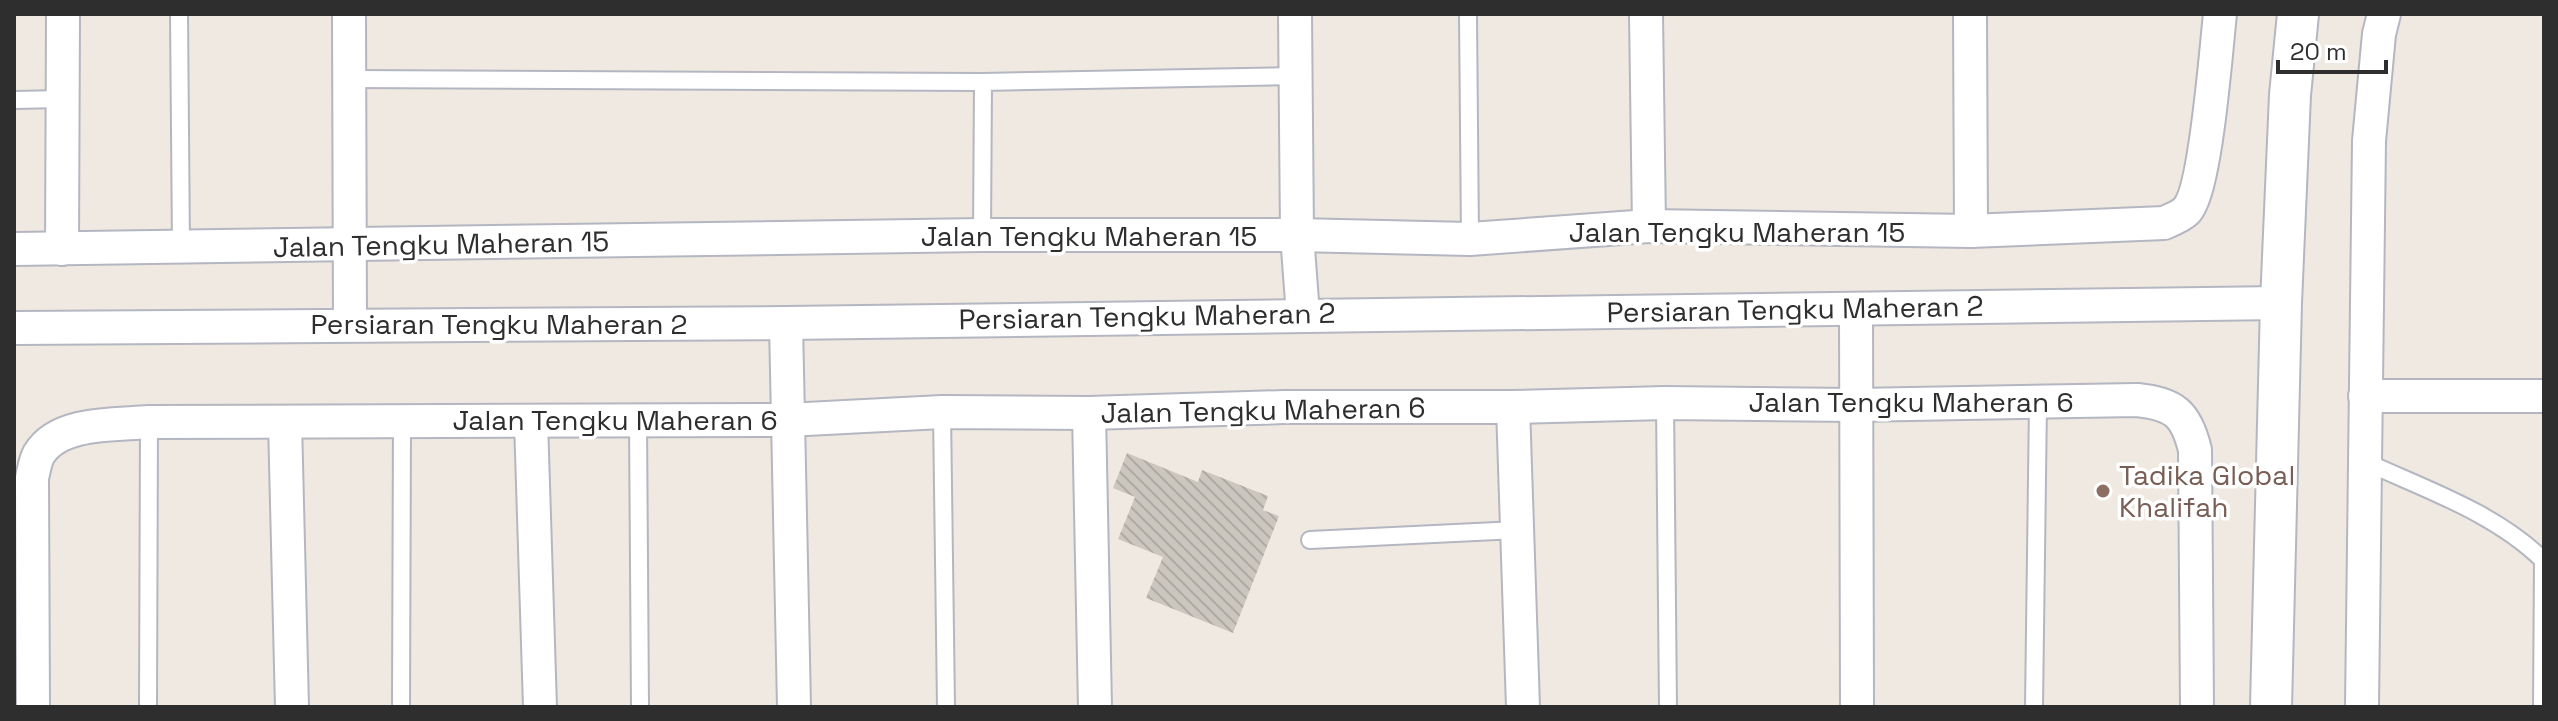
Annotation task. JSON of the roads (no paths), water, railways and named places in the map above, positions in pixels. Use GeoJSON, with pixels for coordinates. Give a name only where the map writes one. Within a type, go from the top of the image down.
{"type":"FeatureCollection","features":[{"type":"Feature","properties":{"kind":"street"},"geometry":{"type":"LineString","coordinates":[[62,249],[63,14]]}},
{"type":"Feature","properties":{"kind":"street"},"geometry":{"type":"LineString","coordinates":[[349,14],[350,325]]}},
{"type":"Feature","properties":{"kind":"street"},"geometry":{"type":"LineString","coordinates":[[1295,14],[1297,235],[1303,315]]}},
{"type":"Feature","properties":{"kind":"street"},"geometry":{"type":"LineString","coordinates":[[1646,14],[1649,226]]}},
{"type":"Feature","properties":{"kind":"street"},"geometry":{"type":"LineString","coordinates":[[1970,14],[1971,231]]}},
{"type":"Feature","properties":{"kind":"street","name":"Jalan Tengku Maheran 15"},"geometry":{"type":"LineString","coordinates":[[14,249],[982,235],[1297,235],[1470,239],[1649,226],[1971,231],[2164,223],[2186,211],[2196,195],[2203,162],[2220,14]]}},
{"type":"Feature","properties":{"kind":"street"},"geometry":{"type":"LineString","coordinates":[[2271,707],[2281,303],[2290,95],[2298,14]]}},
{"type":"Feature","properties":{"kind":"street"},"geometry":{"type":"LineString","coordinates":[[2362,707],[2369,141],[2379,34],[2384,14]]}},
{"type":"Feature","properties":{"kind":"street","name":"Persiaran Tengku Maheran 2"},"geometry":{"type":"LineString","coordinates":[[14,328],[786,323],[2281,303]]}},
{"type":"Feature","properties":{"kind":"street"},"geometry":{"type":"LineString","coordinates":[[1856,310],[1857,707]]}},
{"type":"Feature","properties":{"kind":"street"},"geometry":{"type":"LineString","coordinates":[[786,323],[794,707]]}},
{"type":"Feature","properties":{"kind":"street"},"geometry":{"type":"LineString","coordinates":[[2365,396],[2544,396]]}},
{"type":"Feature","properties":{"kind":"street","name":"Jalan Tengku Maheran 6"},"geometry":{"type":"LineString","coordinates":[[33,707],[32,478],[37,456],[49,442],[80,429],[149,422],[787,420],[942,412],[1089,413],[1284,407],[1513,407],[1665,403],[1856,405],[2137,400],[2160,402],[2178,412],[2190,428],[2195,450],[2197,707]]}},
{"type":"Feature","properties":{"kind":"street"},"geometry":{"type":"LineString","coordinates":[[1513,407],[1523,707]]}},
{"type":"Feature","properties":{"kind":"street"},"geometry":{"type":"LineString","coordinates":[[1089,413],[1095,707]]}},
{"type":"Feature","properties":{"kind":"street"},"geometry":{"type":"LineString","coordinates":[[531,421],[540,707]]}},
{"type":"Feature","properties":{"kind":"street"},"geometry":{"type":"LineString","coordinates":[[285,422],[292,707]]}},
{"type":"Feature","properties":{"kind":"lane"},"geometry":{"type":"LineString","coordinates":[[179,14],[181,248]]}},
{"type":"Feature","properties":{"kind":"lane"},"geometry":{"type":"LineString","coordinates":[[1468,14],[1470,239]]}},
{"type":"Feature","properties":{"kind":"lane"},"geometry":{"type":"LineString","coordinates":[[349,79],[983,82],[1295,76]]}},
{"type":"Feature","properties":{"kind":"lane"},"geometry":{"type":"LineString","coordinates":[[982,235],[983,82]]}},
{"type":"Feature","properties":{"kind":"lane"},"geometry":{"type":"LineString","coordinates":[[14,100],[62,99]]}},
{"type":"Feature","properties":{"kind":"lane"},"geometry":{"type":"LineString","coordinates":[[2034,707],[2038,402]]}},
{"type":"Feature","properties":{"kind":"lane"},"geometry":{"type":"LineString","coordinates":[[1665,403],[1668,707]]}},
{"type":"Feature","properties":{"kind":"lane"},"geometry":{"type":"LineString","coordinates":[[942,412],[946,707]]}},
{"type":"Feature","properties":{"kind":"lane"},"geometry":{"type":"LineString","coordinates":[[401,707],[402,421]]}},
{"type":"Feature","properties":{"kind":"lane"},"geometry":{"type":"LineString","coordinates":[[638,421],[640,707]]}},
{"type":"Feature","properties":{"kind":"lane"},"geometry":{"type":"LineString","coordinates":[[148,707],[149,422]]}},
{"type":"Feature","properties":{"kind":"lane"},"geometry":{"type":"LineString","coordinates":[[2366,462],[2496,523],[2526,542],[2543,560],[2542,707]]}},
{"type":"Feature","properties":{"kind":"lane"},"geometry":{"type":"LineString","coordinates":[[1310,540],[1517,530]]}},
{"type":"Feature","properties":{"kind":"place","name":"Tadika Global Khalifah"},"geometry":{"type":"Point","coordinates":[2103,491]}}]}
